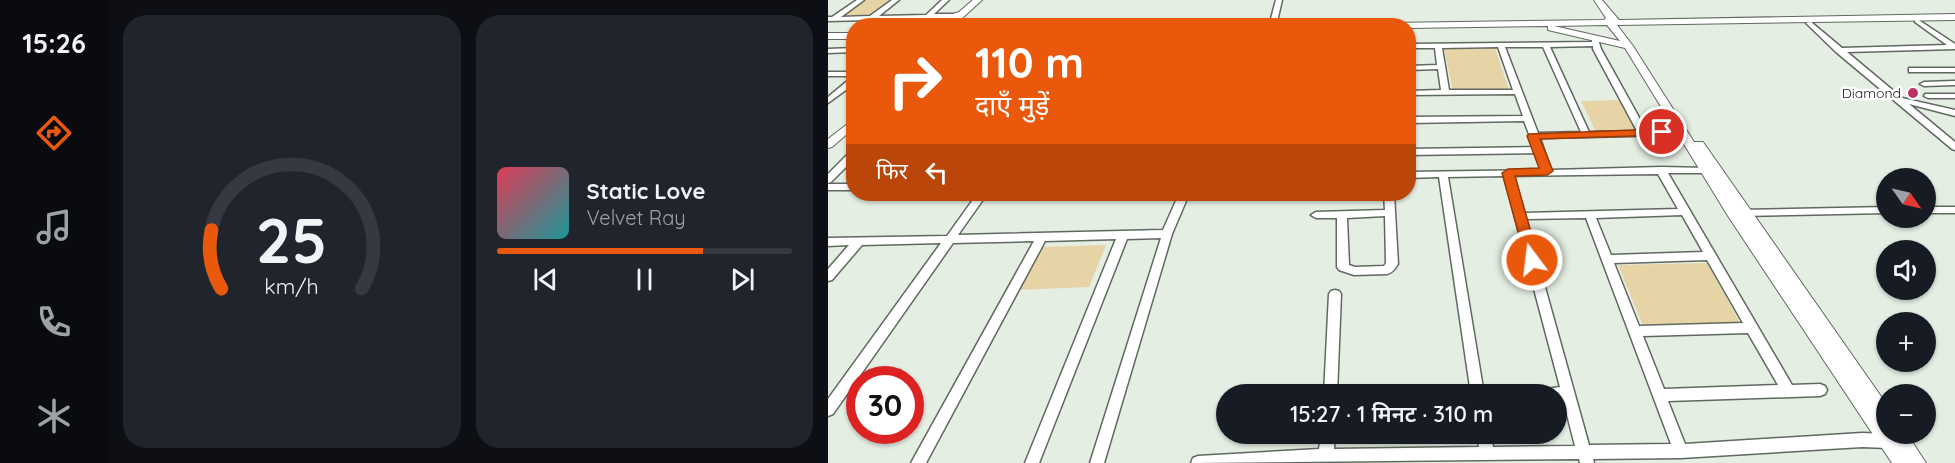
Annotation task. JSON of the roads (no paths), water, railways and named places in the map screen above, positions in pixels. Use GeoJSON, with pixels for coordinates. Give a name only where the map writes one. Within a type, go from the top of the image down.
{"type":"FeatureCollection","features":[{"type":"Feature","properties":{"kind":"main road"},"geometry":{"type":"LineString","coordinates":[[956,18],[978,0]]}},
{"type":"Feature","properties":{"kind":"main road"},"geometry":{"type":"LineString","coordinates":[[966,18],[986,0]]}},
{"type":"Feature","properties":{"kind":"main road"},"geometry":{"type":"LineString","coordinates":[[1598,0],[1739,213],[1876,414]]}},
{"type":"Feature","properties":{"kind":"main road"},"geometry":{"type":"LineString","coordinates":[[1416,26],[1955,19]]}},
{"type":"Feature","properties":{"kind":"main road"},"geometry":{"type":"LineString","coordinates":[[1416,29],[1548,27],[1614,23]]}},
{"type":"Feature","properties":{"kind":"main road"},"geometry":{"type":"LineString","coordinates":[[1614,23],[1705,170],[1739,213],[1876,405]]}},
{"type":"Feature","properties":{"kind":"main road"},"geometry":{"type":"LineString","coordinates":[[1548,27],[1595,41],[1628,46]]}},
{"type":"Feature","properties":{"kind":"main road"},"geometry":{"type":"LineString","coordinates":[[828,35],[846,34]]}},
{"type":"Feature","properties":{"kind":"main road"},"geometry":{"type":"LineString","coordinates":[[828,134],[846,118]]}},
{"type":"Feature","properties":{"kind":"main road"},"geometry":{"type":"LineString","coordinates":[[828,145],[846,129]]}},
{"type":"Feature","properties":{"kind":"main road"},"geometry":{"type":"LineString","coordinates":[[1895,444],[1903,463]]}},
{"type":"Feature","properties":{"kind":"main road"},"geometry":{"type":"LineString","coordinates":[[1899,444],[1917,463]]}},
{"type":"Feature","properties":{"kind":"street"},"geometry":{"type":"LineString","coordinates":[[831,19],[861,0]]}},
{"type":"Feature","properties":{"kind":"street"},"geometry":{"type":"LineString","coordinates":[[873,17],[896,0]]}},
{"type":"Feature","properties":{"kind":"street"},"geometry":{"type":"LineString","coordinates":[[927,17],[946,0]]}},
{"type":"Feature","properties":{"kind":"street"},"geometry":{"type":"LineString","coordinates":[[1274,18],[1279,0]]}},
{"type":"Feature","properties":{"kind":"street"},"geometry":{"type":"LineString","coordinates":[[831,19],[846,18]]}},
{"type":"Feature","properties":{"kind":"street"},"geometry":{"type":"LineString","coordinates":[[852,18],[941,18]]}},
{"type":"Feature","properties":{"kind":"street"},"geometry":{"type":"LineString","coordinates":[[1916,19],[1955,47]]}},
{"type":"Feature","properties":{"kind":"street"},"geometry":{"type":"LineString","coordinates":[[1809,21],[1839,50],[1955,147]]}},
{"type":"Feature","properties":{"kind":"street"},"geometry":{"type":"LineString","coordinates":[[1416,46],[1595,41],[1643,133]]}},
{"type":"Feature","properties":{"kind":"street"},"geometry":{"type":"LineString","coordinates":[[1545,44],[1586,134]]}},
{"type":"Feature","properties":{"kind":"street"},"geometry":{"type":"LineString","coordinates":[[1438,45],[1445,92]]}},
{"type":"Feature","properties":{"kind":"street"},"geometry":{"type":"LineString","coordinates":[[1501,45],[1537,150],[1547,171]]}},
{"type":"Feature","properties":{"kind":"street"},"geometry":{"type":"LineString","coordinates":[[1839,50],[1955,47]]}},
{"type":"Feature","properties":{"kind":"street"},"geometry":{"type":"LineString","coordinates":[[828,51],[846,50]]}},
{"type":"Feature","properties":{"kind":"street"},"geometry":{"type":"LineString","coordinates":[[1416,68],[1441,68]]}},
{"type":"Feature","properties":{"kind":"street"},"geometry":{"type":"LineString","coordinates":[[1912,70],[1955,70]]}},
{"type":"Feature","properties":{"kind":"street"},"geometry":{"type":"LineString","coordinates":[[828,74],[846,74]]}},
{"type":"Feature","properties":{"kind":"street"},"geometry":{"type":"LineString","coordinates":[[1924,84],[1955,83]]}},
{"type":"Feature","properties":{"kind":"street"},"geometry":{"type":"LineString","coordinates":[[829,100],[846,86]]}},
{"type":"Feature","properties":{"kind":"street"},"geometry":{"type":"LineString","coordinates":[[1416,93],[1517,92]]}},
{"type":"Feature","properties":{"kind":"street"},"geometry":{"type":"LineString","coordinates":[[1928,96],[1955,96]]}},
{"type":"Feature","properties":{"kind":"street"},"geometry":{"type":"LineString","coordinates":[[1898,99],[1955,113]]}},
{"type":"Feature","properties":{"kind":"street"},"geometry":{"type":"LineString","coordinates":[[1416,120],[1526,118]]}},
{"type":"Feature","properties":{"kind":"street"},"geometry":{"type":"LineString","coordinates":[[1533,136],[1681,132]]}},
{"type":"Feature","properties":{"kind":"street"},"geometry":{"type":"LineString","coordinates":[[1416,152],[1537,150]]}},
{"type":"Feature","properties":{"kind":"street"},"geometry":{"type":"LineString","coordinates":[[828,180],[846,161]]}},
{"type":"Feature","properties":{"kind":"street"},"geometry":{"type":"LineString","coordinates":[[1661,170],[1788,391]]}},
{"type":"Feature","properties":{"kind":"street"},"geometry":{"type":"LineString","coordinates":[[1416,175],[1705,170]]}},
{"type":"Feature","properties":{"kind":"street"},"geometry":{"type":"LineString","coordinates":[[1508,173],[1565,384]]}},
{"type":"Feature","properties":{"kind":"street"},"geometry":{"type":"LineString","coordinates":[[1443,174],[1476,384]]}},
{"type":"Feature","properties":{"kind":"street"},"geometry":{"type":"LineString","coordinates":[[828,187],[846,187]]}},
{"type":"Feature","properties":{"kind":"street"},"geometry":{"type":"LineString","coordinates":[[828,410],[977,201]]}},
{"type":"Feature","properties":{"kind":"street"},"geometry":{"type":"LineString","coordinates":[[1097,463],[1167,234],[1181,201]]}},
{"type":"Feature","properties":{"kind":"street"},"geometry":{"type":"LineString","coordinates":[[1342,214],[1343,267],[1354,271],[1383,271],[1392,264],[1389,201]]}},
{"type":"Feature","properties":{"kind":"street"},"geometry":{"type":"LineString","coordinates":[[1739,213],[1876,210]]}},
{"type":"Feature","properties":{"kind":"street"},"geometry":{"type":"LineString","coordinates":[[1936,210],[1955,210]]}},
{"type":"Feature","properties":{"kind":"street"},"geometry":{"type":"LineString","coordinates":[[1520,216],[1685,212]]}},
{"type":"Feature","properties":{"kind":"street"},"geometry":{"type":"LineString","coordinates":[[1316,214],[1390,213]]}},
{"type":"Feature","properties":{"kind":"street"},"geometry":{"type":"LineString","coordinates":[[1590,214],[1681,451]]}},
{"type":"Feature","properties":{"kind":"street"},"geometry":{"type":"LineString","coordinates":[[828,242],[1167,234]]}},
{"type":"Feature","properties":{"kind":"street"},"geometry":{"type":"LineString","coordinates":[[1032,463],[1123,235]]}},
{"type":"Feature","properties":{"kind":"street"},"geometry":{"type":"LineString","coordinates":[[918,463],[1042,236]]}},
{"type":"Feature","properties":{"kind":"street"},"geometry":{"type":"LineString","coordinates":[[828,277],[860,240]]}},
{"type":"Feature","properties":{"kind":"street"},"geometry":{"type":"LineString","coordinates":[[1609,259],[1710,256]]}},
{"type":"Feature","properties":{"kind":"street"},"geometry":{"type":"LineString","coordinates":[[1330,384],[1335,294]]}},
{"type":"Feature","properties":{"kind":"street"},"geometry":{"type":"LineString","coordinates":[[1635,331],[1752,328]]}},
{"type":"Feature","properties":{"kind":"street"},"geometry":{"type":"LineString","coordinates":[[1661,395],[1820,390]]}},
{"type":"Feature","properties":{"kind":"street"},"geometry":{"type":"LineString","coordinates":[[1567,393],[1586,457]]}},
{"type":"Feature","properties":{"kind":"street"},"geometry":{"type":"LineString","coordinates":[[1198,463],[1326,456],[1366,459],[1487,453],[1586,457],[1876,439]]}},
{"type":"Feature","properties":{"kind":"street"},"geometry":{"type":"LineString","coordinates":[[1326,456],[1327,444]]}},
{"type":"Feature","properties":{"kind":"street"},"geometry":{"type":"LineString","coordinates":[[1486,444],[1487,453]]}},
{"type":"Feature","properties":{"kind":"place","name":"Diamond"},"geometry":{"type":"Point","coordinates":[1913,93]}}]}
